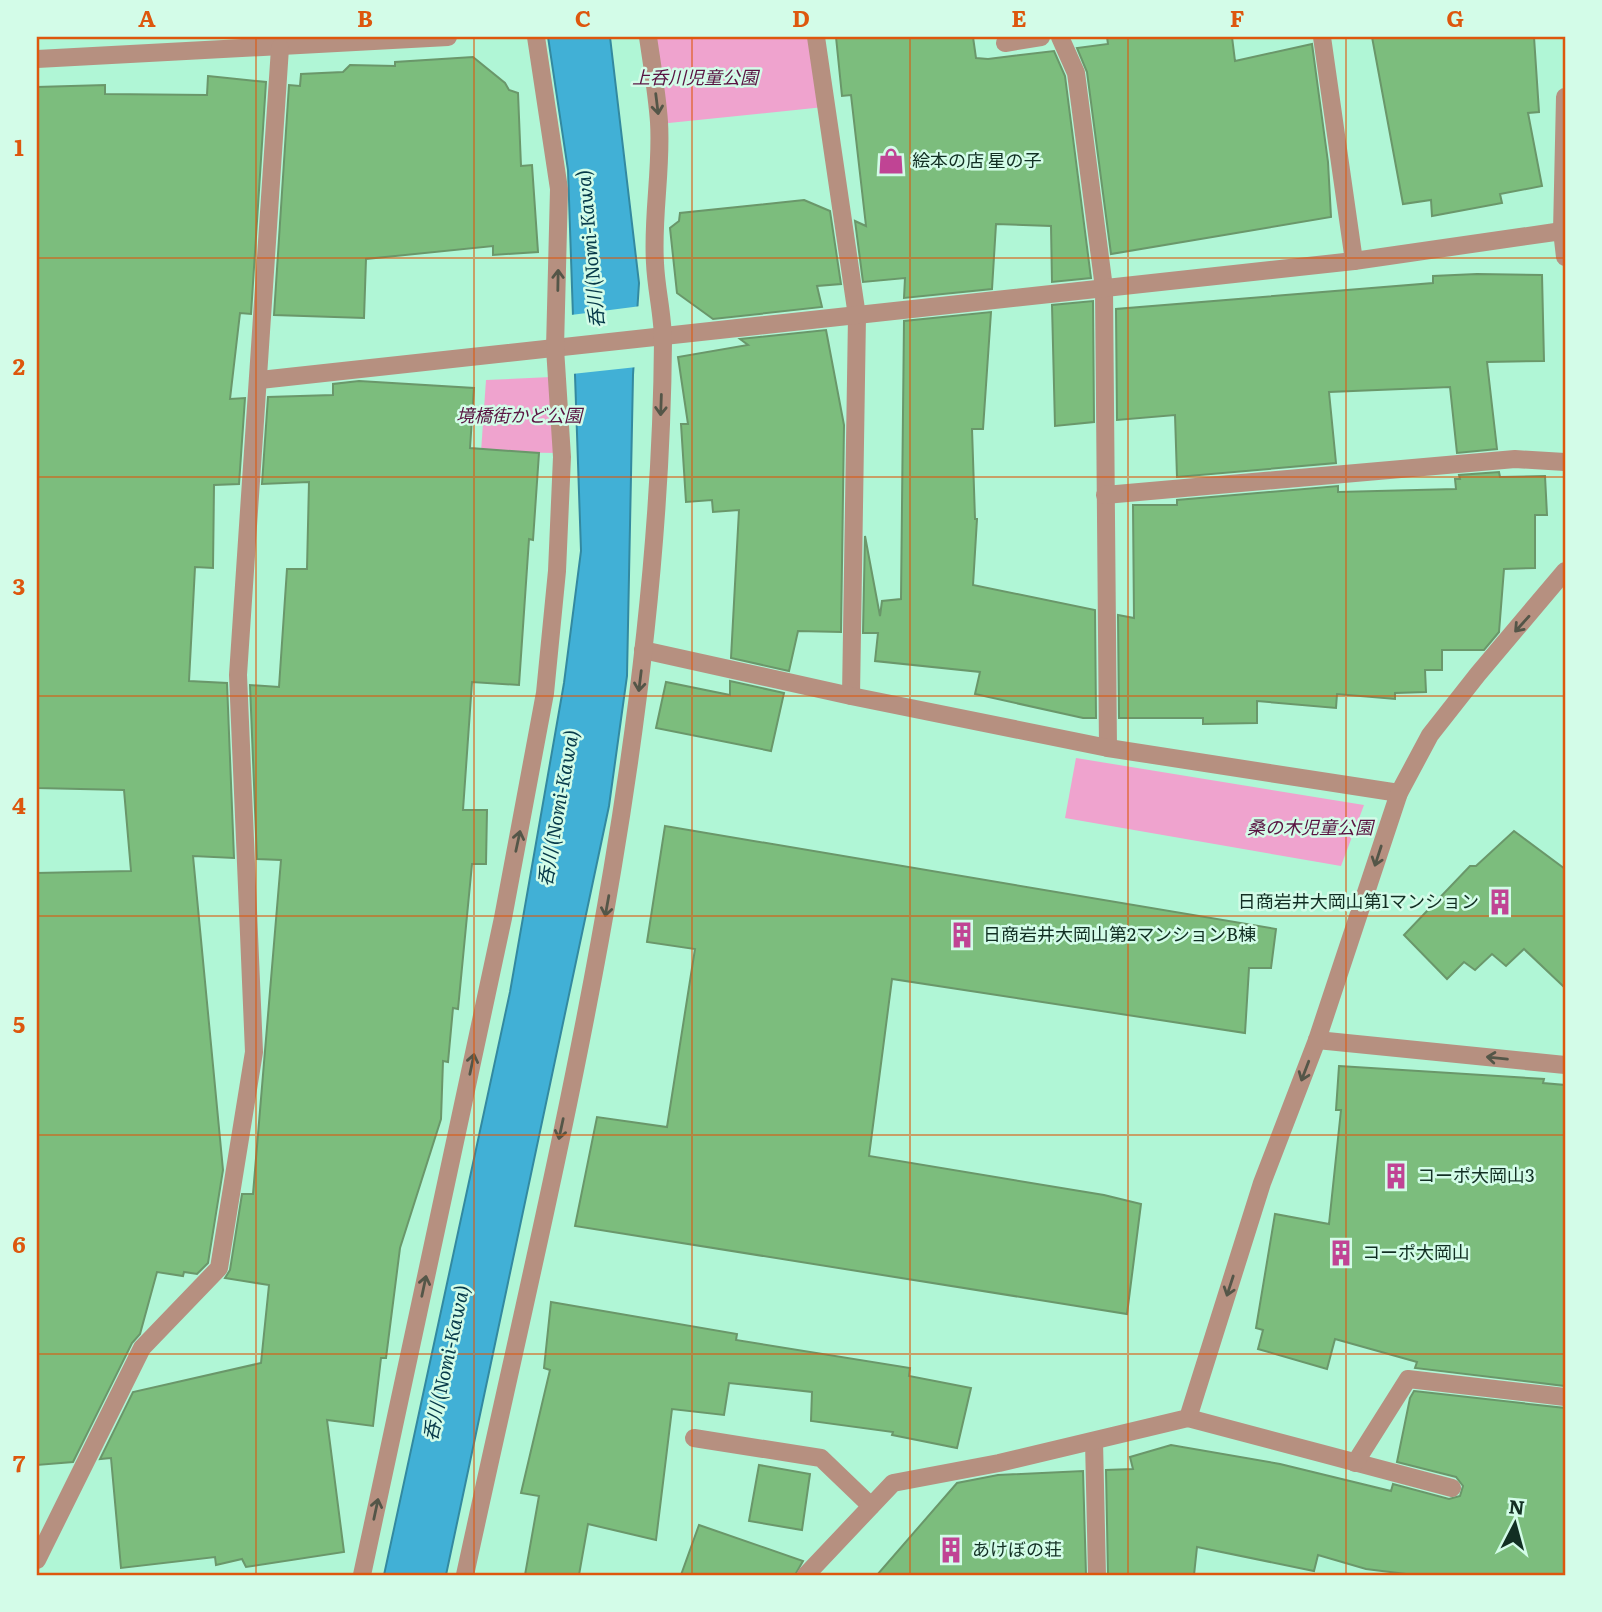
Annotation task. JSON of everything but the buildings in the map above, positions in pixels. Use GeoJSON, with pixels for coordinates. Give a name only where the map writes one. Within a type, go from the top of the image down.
{"type":"FeatureCollection","features":[{"type":"Feature","properties":{"kind":"street"},"geometry":{"type":"LineString","coordinates":[[37,59],[448,37]]}},
{"type":"Feature","properties":{"kind":"street"},"geometry":{"type":"LineString","coordinates":[[362,1575],[503,918],[545,693],[557,571],[562,457],[555,348],[559,189],[536,37]]}},
{"type":"Feature","properties":{"kind":"street"},"geometry":{"type":"LineString","coordinates":[[465,1575],[597,960],[624,805],[643,650],[657,512],[658,337],[654,261],[659,124],[648,37]]}},
{"type":"Feature","properties":{"kind":"street"},"geometry":{"type":"LineString","coordinates":[[816,37],[857,316],[851,696]]}},
{"type":"Feature","properties":{"kind":"street"},"geometry":{"type":"LineString","coordinates":[[1004,44],[1041,37]]}},
{"type":"Feature","properties":{"kind":"street"},"geometry":{"type":"LineString","coordinates":[[1060,37],[1076,73],[1104,289],[1108,748]]}},
{"type":"Feature","properties":{"kind":"street"},"geometry":{"type":"LineString","coordinates":[[1322,37],[1353,261]]}},
{"type":"Feature","properties":{"kind":"street"},"geometry":{"type":"LineString","coordinates":[[37,1560],[142,1348],[219,1268],[254,1052],[239,675],[280,48]]}},
{"type":"Feature","properties":{"kind":"street"},"geometry":{"type":"LineString","coordinates":[[1565,96],[1562,231],[1565,257]]}},
{"type":"Feature","properties":{"kind":"street"},"geometry":{"type":"LineString","coordinates":[[260,380],[1353,261],[1562,231]]}},
{"type":"Feature","properties":{"kind":"street"},"geometry":{"type":"LineString","coordinates":[[1105,495],[1515,459],[1565,462]]}},
{"type":"Feature","properties":{"kind":"street"},"geometry":{"type":"LineString","coordinates":[[1188,1418],[1262,1183],[1317,1040],[1399,793],[1430,736],[1478,674],[1565,572]]}},
{"type":"Feature","properties":{"kind":"street"},"geometry":{"type":"LineString","coordinates":[[643,650],[851,696],[1108,748],[1399,793]]}},
{"type":"Feature","properties":{"kind":"street"},"geometry":{"type":"LineString","coordinates":[[1317,1040],[1565,1065]]}},
{"type":"Feature","properties":{"kind":"street"},"geometry":{"type":"LineString","coordinates":[[1355,1463],[1408,1379],[1565,1396]]}},
{"type":"Feature","properties":{"kind":"street"},"geometry":{"type":"LineString","coordinates":[[806,1575],[893,1483],[999,1464],[1188,1418],[1452,1488]]}},
{"type":"Feature","properties":{"kind":"street"},"geometry":{"type":"LineString","coordinates":[[694,1438],[821,1458],[872,1506]]}},
{"type":"Feature","properties":{"kind":"street"},"geometry":{"type":"LineString","coordinates":[[1094,1441],[1097,1575]]}},
{"type":"Feature","properties":{"kind":"green space","name":"上呑川児童公園"},"geometry":{"type":"Polygon","coordinates":[[[648,37],[816,37],[824,107],[659,124],[648,37]]]}},
{"type":"Feature","properties":{"kind":"green space","name":"境橋街かど公園"},"geometry":{"type":"Polygon","coordinates":[[[551,377],[557,453],[481,452],[486,380],[551,377]]]}},
{"type":"Feature","properties":{"kind":"green space","name":"桑の木児童公園"},"geometry":{"type":"Polygon","coordinates":[[[1076,758],[1364,805],[1341,866],[1065,818],[1076,758]]]}},
{"type":"Feature","properties":{"kind":"water","name":"呑川 (Nomi-Kawa)"},"geometry":{"type":"Polygon","coordinates":[[[548,37],[610,37],[639,283],[633,375],[627,676],[609,806],[446,1575],[384,1575],[510,992],[564,683],[581,551],[568,170],[548,37]]]}},
{"type":"Feature","properties":{"kind":"pier"},"geometry":{"type":"Polygon","coordinates":[[[641,306],[637,367],[572,374],[571,315],[641,306]]]}},
{"type":"Feature","properties":{"kind":"place","name":"絵本の店 星の子"},"geometry":{"type":"Point","coordinates":[891,161]}},
{"type":"Feature","properties":{"kind":"place","name":"日商岩井大岡山第1マンション"},"geometry":{"type":"Point","coordinates":[1500,902]}},
{"type":"Feature","properties":{"kind":"place","name":"日商岩井大岡山第2マンションB棟"},"geometry":{"type":"Point","coordinates":[962,935]}},
{"type":"Feature","properties":{"kind":"place","name":"コーポ大岡山3"},"geometry":{"type":"Point","coordinates":[1396,1176]}},
{"type":"Feature","properties":{"kind":"place","name":"コーポ大岡山"},"geometry":{"type":"Point","coordinates":[1341,1253]}},
{"type":"Feature","properties":{"kind":"place","name":"あけぼの荘"},"geometry":{"type":"Point","coordinates":[951,1550]}}]}
